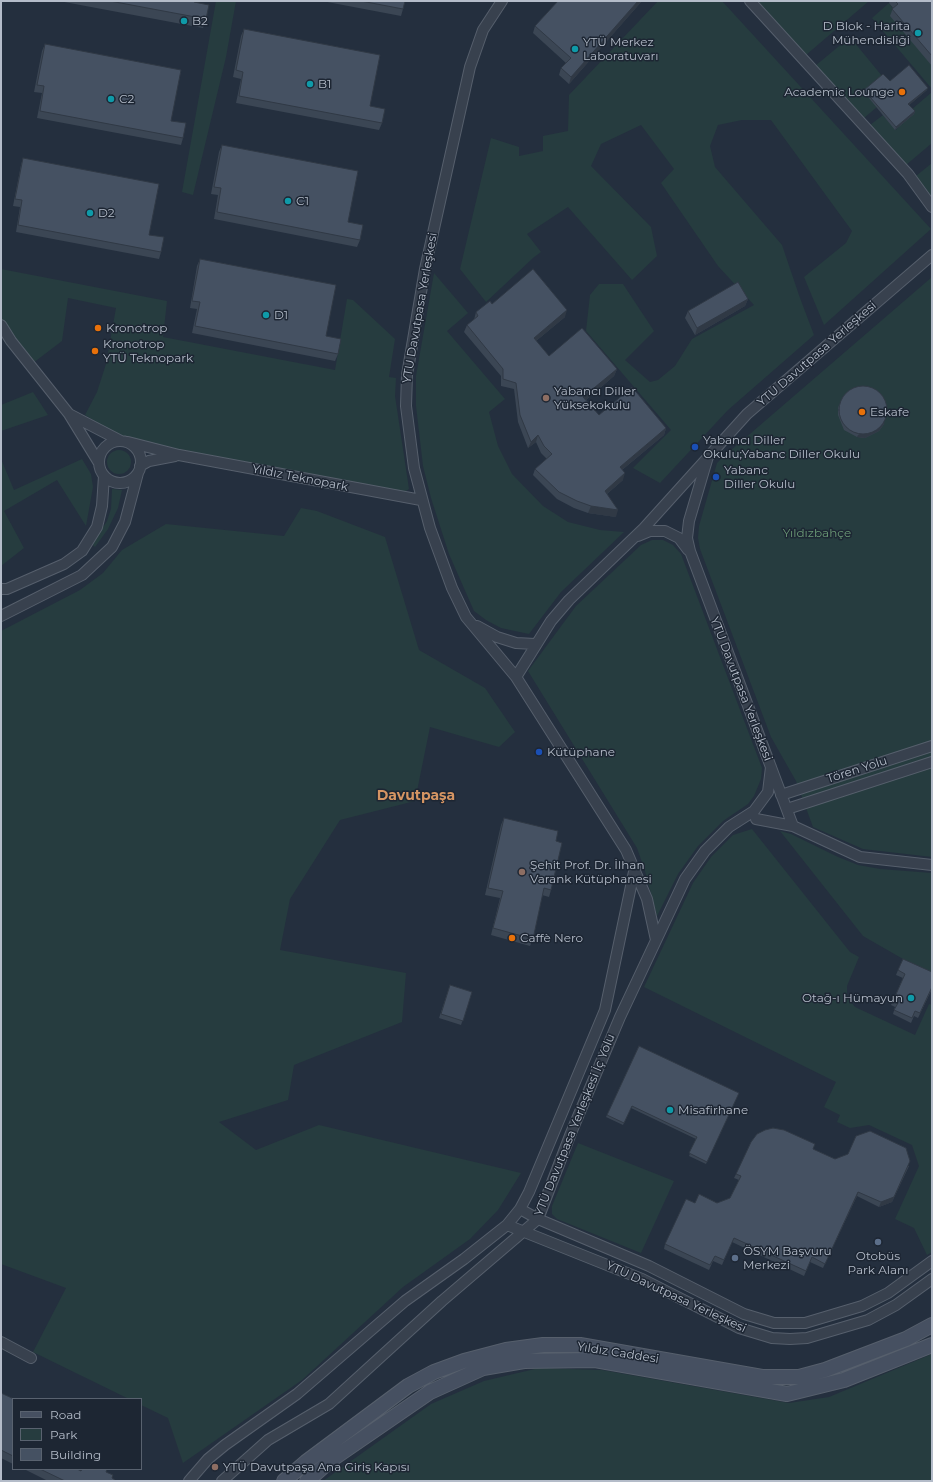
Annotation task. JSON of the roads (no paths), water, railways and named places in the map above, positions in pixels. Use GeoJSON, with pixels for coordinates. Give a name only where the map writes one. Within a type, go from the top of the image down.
{"type":"FeatureCollection","features":[{"type":"Feature","properties":{"kind":"main road","name":"Yıldız Caddesi"},"geometry":{"type":"LineString","coordinates":[[284,1481],[306,1462],[408,1386],[441,1369],[464,1361],[506,1350],[544,1345],[580,1345],[762,1377],[799,1376],[825,1370],[906,1339],[932,1325]]}},
{"type":"Feature","properties":{"kind":"main road","name":"Yıldız Caddesi"},"geometry":{"type":"LineString","coordinates":[[307,1481],[331,1460],[430,1392],[483,1368],[524,1361],[595,1360],[786,1394],[844,1380],[932,1345]]}},
{"type":"Feature","properties":{"kind":"street","name":"YTU Davutpasa Yerleşkesi"},"geometry":{"type":"LineString","coordinates":[[502,1],[483,30],[470,67],[425,269],[407,375],[406,406],[409,437],[421,500],[440,558],[466,617],[516,677],[626,850],[647,899],[656,940]]}},
{"type":"Feature","properties":{"kind":"street"},"geometry":{"type":"LineString","coordinates":[[750,1],[908,174],[932,207]]}},
{"type":"Feature","properties":{"kind":"street","name":"YTU Davutpasa Yerleşkesi"},"geometry":{"type":"LineString","coordinates":[[516,677],[535,644],[569,600],[634,538],[747,414],[932,255]]}},
{"type":"Feature","properties":{"kind":"street","name":"Yıldız Teknopark"},"geometry":{"type":"LineString","coordinates":[[1,325],[11,341],[69,414],[99,463]]}},
{"type":"Feature","properties":{"kind":"street","name":"Yıldız Teknopark"},"geometry":{"type":"LineString","coordinates":[[69,414],[125,441],[179,455],[421,500]]}},
{"type":"Feature","properties":{"kind":"street"},"geometry":{"type":"LineString","coordinates":[[1,589],[7,589],[64,564],[82,551],[97,527],[102,506],[104,476],[99,463],[100,456],[108,444],[125,441],[138,452],[139,469],[125,522],[112,547],[82,575],[1,616]]}},
{"type":"Feature","properties":{"kind":"street","name":"Yıldız Teknopark"},"geometry":{"type":"LineString","coordinates":[[139,469],[164,457],[179,455]]}},
{"type":"Feature","properties":{"kind":"street","name":"YTU Davutpasa Yerleşkesi"},"geometry":{"type":"LineString","coordinates":[[708,458],[689,521],[687,538],[690,551],[793,826]]}},
{"type":"Feature","properties":{"kind":"street"},"geometry":{"type":"LineString","coordinates":[[104,476],[109,480],[121,483],[128,481],[139,469]]}},
{"type":"Feature","properties":{"kind":"street","name":"YTU Davutpasa Yerleşkesi"},"geometry":{"type":"LineString","coordinates":[[634,538],[650,531],[665,531],[679,538],[690,551]]}},
{"type":"Feature","properties":{"kind":"street","name":"YTU Davutpasa Yerleşkesi"},"geometry":{"type":"LineString","coordinates":[[466,617],[480,628],[497,637],[516,643],[535,644]]}},
{"type":"Feature","properties":{"kind":"street","name":"Tören Yolu"},"geometry":{"type":"LineString","coordinates":[[782,795],[932,746]]}},
{"type":"Feature","properties":{"kind":"street","name":"Tören Yolu"},"geometry":{"type":"LineString","coordinates":[[787,809],[932,762]]}},
{"type":"Feature","properties":{"kind":"street","name":"YTÜ Davutpasa Yerleşkesi İç Yolu"},"geometry":{"type":"LineString","coordinates":[[222,1481],[268,1440],[329,1404],[442,1301],[538,1219],[571,1133],[620,1017],[685,879],[705,851],[729,827],[754,811],[768,792],[771,767]]}},
{"type":"Feature","properties":{"kind":"street"},"geometry":{"type":"LineString","coordinates":[[756,819],[793,826],[860,857],[932,865]]}},
{"type":"Feature","properties":{"kind":"street","name":"YTÜ Davutpasa Yerleşkesi İç Yolu"},"geometry":{"type":"LineString","coordinates":[[189,1481],[208,1459],[225,1445],[297,1394],[405,1301],[464,1260],[507,1225],[520,1209],[529,1192],[605,1010],[634,868]]}},
{"type":"Feature","properties":{"kind":"street","name":"YTU Davutpasa Yerleşkesi"},"geometry":{"type":"LineString","coordinates":[[520,1209],[538,1219],[648,1266],[744,1314],[774,1323],[805,1323],[862,1306],[888,1293],[932,1261]]}},
{"type":"Feature","properties":{"kind":"street","name":"YTU Davutpasa Yerleşkesi"},"geometry":{"type":"LineString","coordinates":[[507,1225],[541,1237],[642,1279],[739,1328],[772,1338],[807,1338],[868,1320],[896,1306],[932,1279]]}},
{"type":"Feature","properties":{"kind":"street"},"geometry":{"type":"LineString","coordinates":[[1,1342],[31,1358]]}},
{"type":"Feature","properties":{"kind":"place","name":"B2"},"geometry":{"type":"Point","coordinates":[184,21]}},
{"type":"Feature","properties":{"kind":"place","name":"D Blok - Harita Mühendisliği"},"geometry":{"type":"Point","coordinates":[918,33]}},
{"type":"Feature","properties":{"kind":"place","name":"YTÜ Merkez Laboratuvarı"},"geometry":{"type":"Point","coordinates":[575,49]}},
{"type":"Feature","properties":{"kind":"place","name":"B1"},"geometry":{"type":"Point","coordinates":[310,84]}},
{"type":"Feature","properties":{"kind":"place","name":"Academic Lounge"},"geometry":{"type":"Point","coordinates":[902,92]}},
{"type":"Feature","properties":{"kind":"place","name":"C2"},"geometry":{"type":"Point","coordinates":[111,99]}},
{"type":"Feature","properties":{"kind":"place","name":"C1"},"geometry":{"type":"Point","coordinates":[288,201]}},
{"type":"Feature","properties":{"kind":"place","name":"D2"},"geometry":{"type":"Point","coordinates":[90,213]}},
{"type":"Feature","properties":{"kind":"place","name":"D1"},"geometry":{"type":"Point","coordinates":[266,315]}},
{"type":"Feature","properties":{"kind":"place","name":"Kronotrop"},"geometry":{"type":"Point","coordinates":[98,328]}},
{"type":"Feature","properties":{"kind":"place","name":"Kronotrop YTÜ Teknopark"},"geometry":{"type":"Point","coordinates":[95,351]}},
{"type":"Feature","properties":{"kind":"place","name":"Yabancı Diller Yüksekokulu"},"geometry":{"type":"Point","coordinates":[546,398]}},
{"type":"Feature","properties":{"kind":"place","name":"Eskafe"},"geometry":{"type":"Point","coordinates":[862,412]}},
{"type":"Feature","properties":{"kind":"place","name":"Yabancı Diller Okulu;Yabanc Diller Okulu"},"geometry":{"type":"Point","coordinates":[695,447]}},
{"type":"Feature","properties":{"kind":"place","name":"Yabanc Diller Okulu"},"geometry":{"type":"Point","coordinates":[716,477]}},
{"type":"Feature","properties":{"kind":"place","name":"Kütüphane"},"geometry":{"type":"Point","coordinates":[539,752]}},
{"type":"Feature","properties":{"kind":"place","name":"Şehit Prof. Dr. İlhan Varank Kütüphanesi"},"geometry":{"type":"Point","coordinates":[522,872]}},
{"type":"Feature","properties":{"kind":"place","name":"Caffè Nero"},"geometry":{"type":"Point","coordinates":[512,938]}},
{"type":"Feature","properties":{"kind":"place","name":"Otağ-ı Hümayun"},"geometry":{"type":"Point","coordinates":[911,998]}},
{"type":"Feature","properties":{"kind":"place","name":"Misafirhane"},"geometry":{"type":"Point","coordinates":[670,1110]}},
{"type":"Feature","properties":{"kind":"place","name":"Otobüs Park Alanı"},"geometry":{"type":"Point","coordinates":[878,1242]}},
{"type":"Feature","properties":{"kind":"place","name":"ÖSYM Başvuru Merkezi"},"geometry":{"type":"Point","coordinates":[735,1258]}},
{"type":"Feature","properties":{"kind":"place","name":"YTÜ Davutpaşa Ana Giriş Kapısı"},"geometry":{"type":"Point","coordinates":[215,1467]}},
{"type":"Feature","properties":{"kind":"district","name":"Davutpaşa"},"geometry":{"type":"Point","coordinates":[416,796]}},
{"type":"Feature","properties":{"kind":"park label","name":"Yıldızbahçe"},"geometry":{"type":"Point","coordinates":[817,533]}}]}
